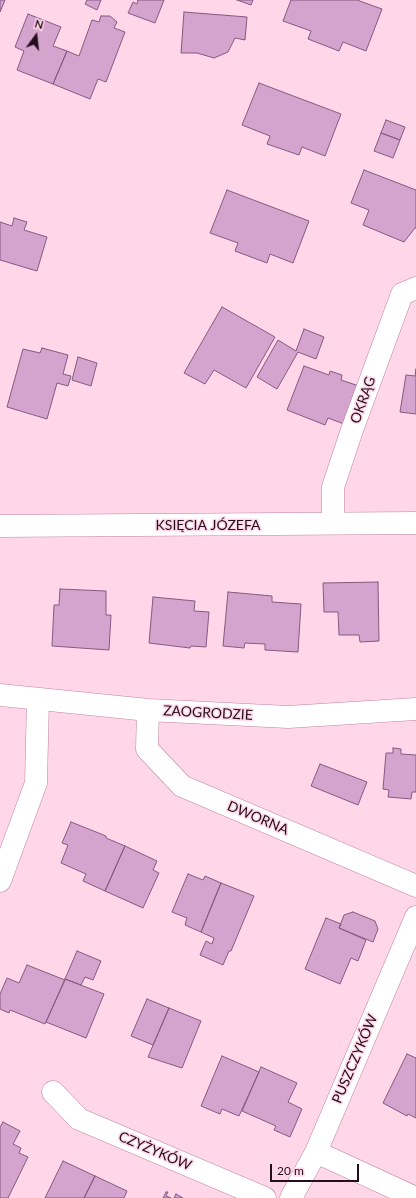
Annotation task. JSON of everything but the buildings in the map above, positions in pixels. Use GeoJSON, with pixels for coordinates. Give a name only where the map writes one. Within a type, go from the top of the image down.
{"type":"FeatureCollection","features":[{"type":"Feature","properties":{"kind":"street","name":"OKRĄG"},"geometry":{"type":"LineString","coordinates":[[333,523],[333,487],[352,430],[402,294],[416,288]]}},
{"type":"Feature","properties":{"kind":"street","name":"KSIĘCIA JÓZEFA"},"geometry":{"type":"LineString","coordinates":[[0,526],[416,523]]}},
{"type":"Feature","properties":{"kind":"street","name":"ZAOGRODZIE"},"geometry":{"type":"LineString","coordinates":[[0,695],[148,710],[288,717],[416,709]]}},
{"type":"Feature","properties":{"kind":"street"},"geometry":{"type":"LineString","coordinates":[[0,881],[36,783],[38,699]]}},
{"type":"Feature","properties":{"kind":"street","name":"DWORNA"},"geometry":{"type":"LineString","coordinates":[[148,710],[147,749],[182,786],[416,886]]}},
{"type":"Feature","properties":{"kind":"street","name":"PUSZCZYKÓW"},"geometry":{"type":"LineString","coordinates":[[291,1198],[316,1152],[416,917]]}},
{"type":"Feature","properties":{"kind":"street","name":"CZYŻYKÓW"},"geometry":{"type":"LineString","coordinates":[[53,1092],[79,1119],[265,1198]]}},
{"type":"Feature","properties":{"kind":"street"},"geometry":{"type":"LineString","coordinates":[[316,1152],[416,1198]]}}]}
